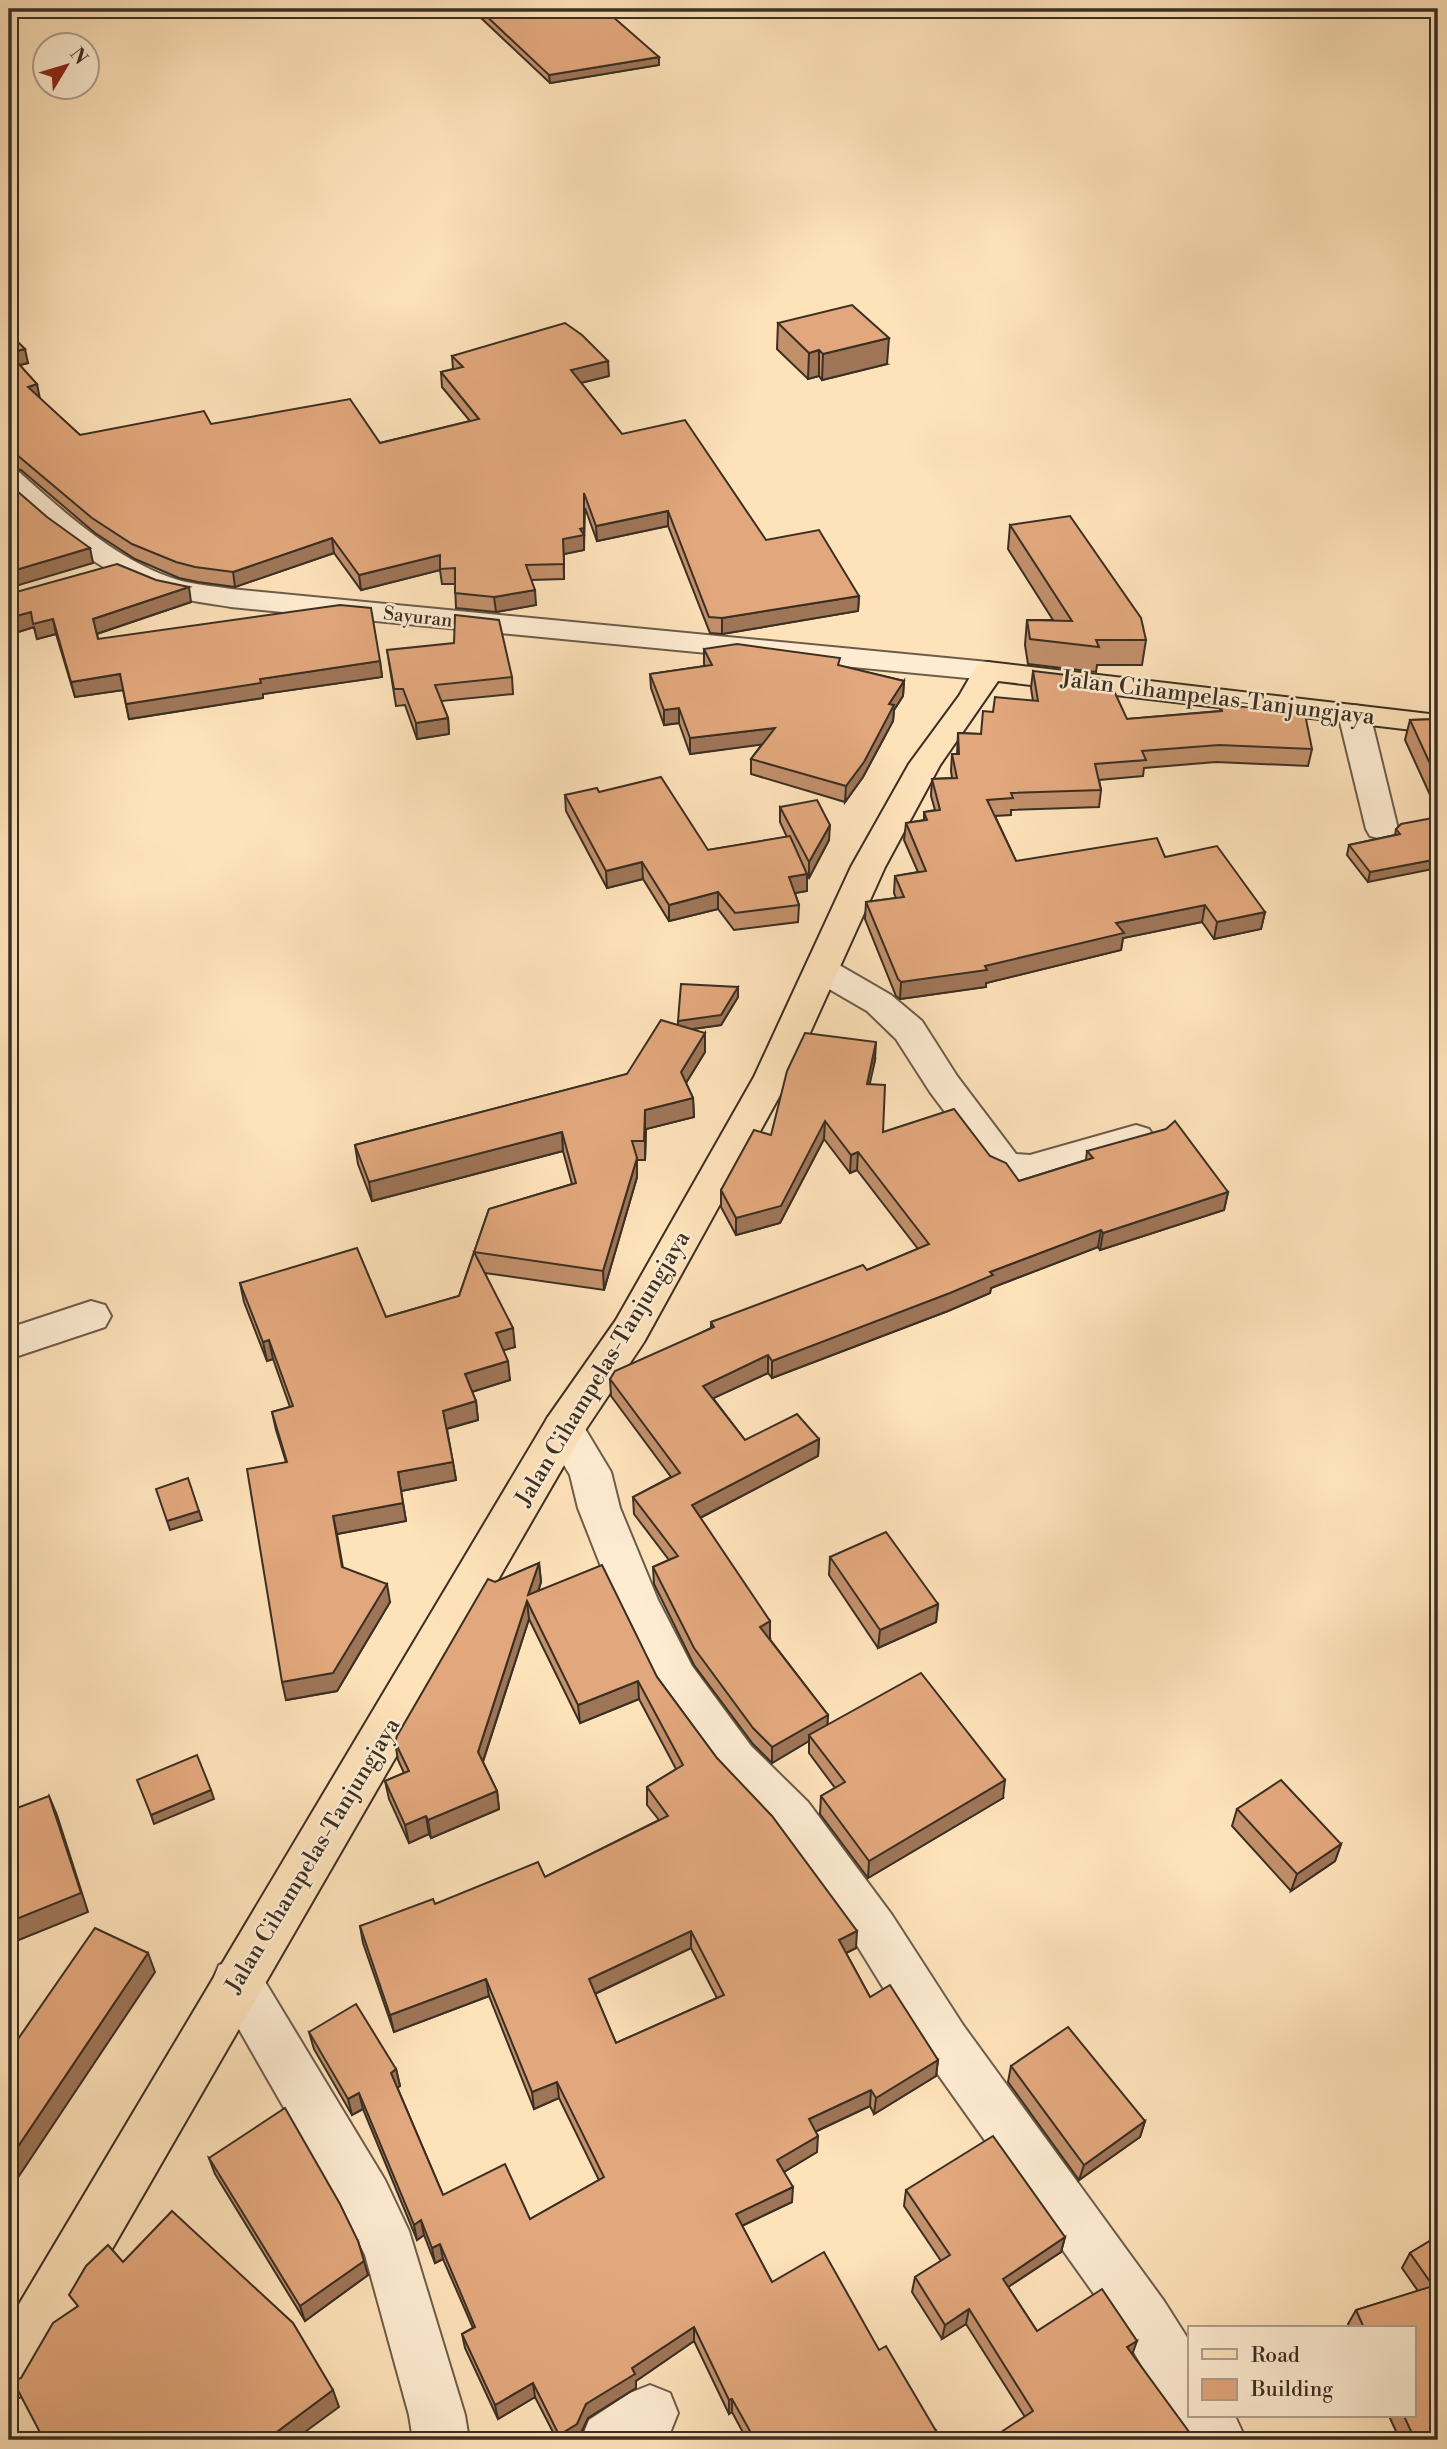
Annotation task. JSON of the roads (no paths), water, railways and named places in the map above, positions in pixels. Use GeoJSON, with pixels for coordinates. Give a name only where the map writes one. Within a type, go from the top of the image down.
{"type":"FeatureCollection","features":[{"type":"Feature","properties":{"kind":"main road","name":"Jalan Cihampelas-Tanjungjaya"},"geometry":{"type":"LineString","coordinates":[[9,2373],[563,1429],[631,1331],[772,1077],[868,867],[925,764],[973,698],[988,671],[1438,724]]}},
{"type":"Feature","properties":{"kind":"street","name":"Sayuran"},"geometry":{"type":"LineString","coordinates":[[9,478],[59,524],[122,566],[164,585],[231,598],[988,671]]}},
{"type":"Feature","properties":{"kind":"street"},"geometry":{"type":"LineString","coordinates":[[84,577],[122,566]]}},
{"type":"Feature","properties":{"kind":"street"},"geometry":{"type":"LineString","coordinates":[[1354,714],[1382,829]]}},
{"type":"Feature","properties":{"kind":"street"},"geometry":{"type":"LineString","coordinates":[[822,970],[879,1003],[909,1030],[943,1083],[1003,1163],[1013,1168],[1030,1168],[1149,1135]]}},
{"type":"Feature","properties":{"kind":"street"},"geometry":{"type":"LineString","coordinates":[[9,1344],[92,1316]]}},
{"type":"Feature","properties":{"kind":"street"},"geometry":{"type":"LineString","coordinates":[[563,1429],[590,1472],[599,1508],[637,1602],[676,1680],[735,1759],[791,1817],[875,1931],[945,2042],[1145,2320],[1188,2390]]}},
{"type":"Feature","properties":{"kind":"street"},"geometry":{"type":"LineString","coordinates":[[237,1982],[366,2199],[390,2250],[437,2415],[441,2440]]}},
{"type":"Feature","properties":{"kind":"street"},"geometry":{"type":"LineString","coordinates":[[1204,2418],[1219,2440]]}}]}
